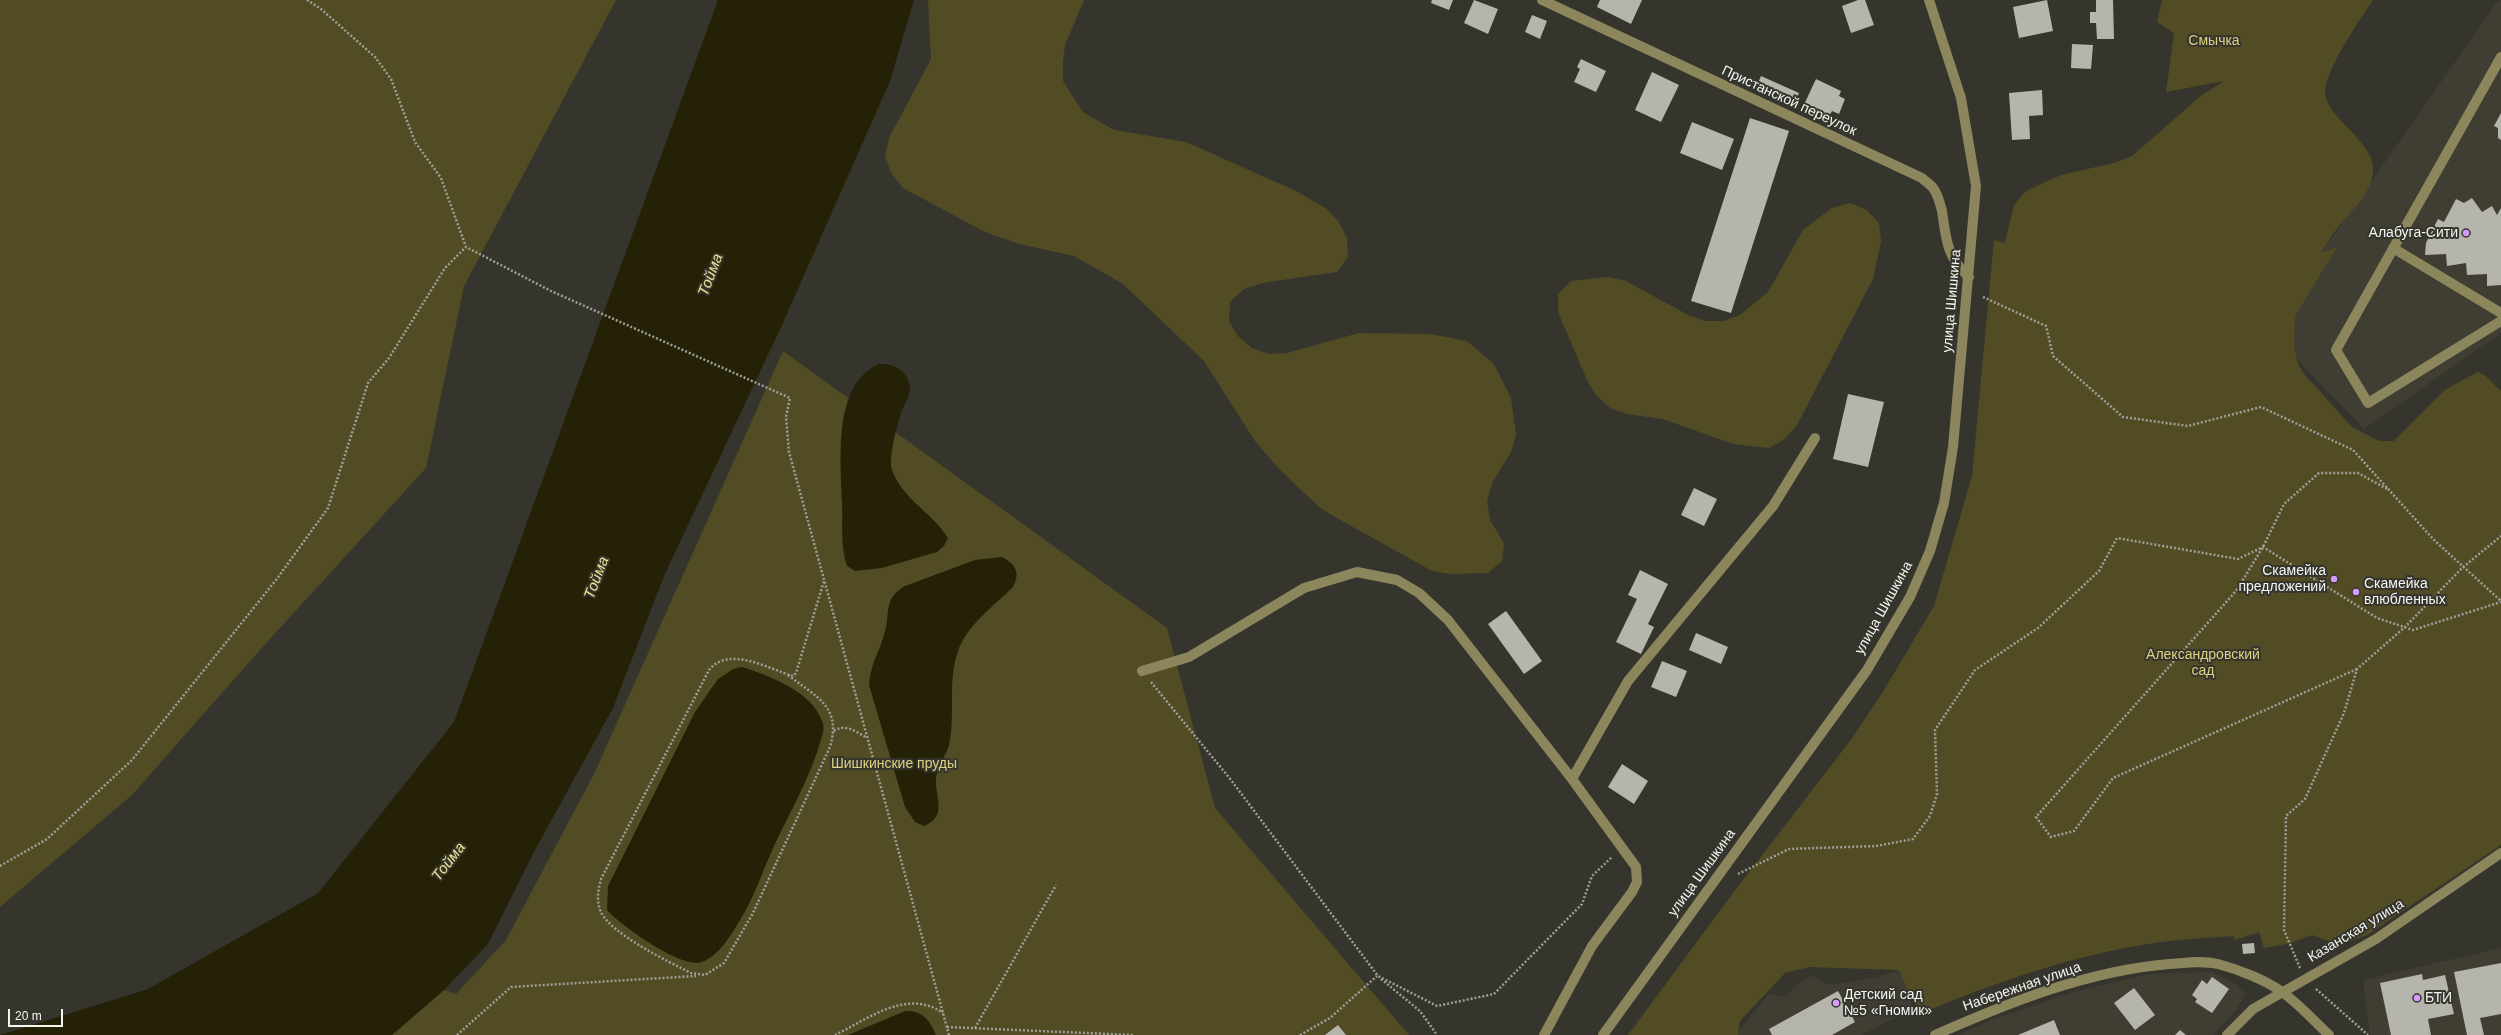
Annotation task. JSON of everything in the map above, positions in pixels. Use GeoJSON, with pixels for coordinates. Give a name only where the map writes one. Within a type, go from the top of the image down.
{"type":"FeatureCollection","features":[{"type":"Feature","properties":{"kind":"street","name":"Пристанской переулок"},"geometry":{"type":"LineString","coordinates":[[1542,0],[1922,178],[1934,189],[1940,202],[1947,244],[1952,258],[1957,267],[1969,277]]}},
{"type":"Feature","properties":{"kind":"street","name":"улица Шишкина"},"geometry":{"type":"LineString","coordinates":[[1603,1035],[1867,670],[1910,597],[1930,551],[1944,504],[1953,448],[1976,186],[1961,98],[1929,0]]}},
{"type":"Feature","properties":{"kind":"street"},"geometry":{"type":"LineString","coordinates":[[2501,57],[2336,350],[2368,403],[2501,321]]}},
{"type":"Feature","properties":{"kind":"street"},"geometry":{"type":"LineString","coordinates":[[2393,248],[2501,313]]}},
{"type":"Feature","properties":{"kind":"street"},"geometry":{"type":"LineString","coordinates":[[1572,779],[1628,681],[1773,506],[1815,438]]}},
{"type":"Feature","properties":{"kind":"street"},"geometry":{"type":"LineString","coordinates":[[1142,671],[1189,657],[1304,588],[1357,572],[1397,580],[1419,593],[1448,620],[1572,779],[1636,866],[1637,882],[1632,892],[1592,946],[1544,1035]]}},
{"type":"Feature","properties":{"kind":"street","name":"Казанская улица"},"geometry":{"type":"LineString","coordinates":[[2227,1035],[2253,1009],[2282,991],[2376,939],[2501,853]]}},
{"type":"Feature","properties":{"kind":"street","name":"Набережная улица"},"geometry":{"type":"LineString","coordinates":[[1935,1035],[1987,1012],[2073,981],[2149,966],[2196,962],[2216,964],[2237,970],[2282,991],[2329,1035]]}},
{"type":"Feature","properties":{"kind":"path"},"geometry":{"type":"LineString","coordinates":[[307,0],[321,9],[375,57],[391,79],[415,142],[441,178],[466,247],[551,291],[790,398],[786,417],[788,452],[949,1035]]}},
{"type":"Feature","properties":{"kind":"path"},"geometry":{"type":"LineString","coordinates":[[0,866],[47,839],[132,760],[276,580],[328,508],[368,383],[390,358],[445,268],[466,247]]}},
{"type":"Feature","properties":{"kind":"path"},"geometry":{"type":"LineString","coordinates":[[1983,297],[2046,326],[2053,356],[2123,417],[2188,426],[2261,407],[2353,450],[2434,540],[2462,568],[2501,601]]}},
{"type":"Feature","properties":{"kind":"path"},"geometry":{"type":"LineString","coordinates":[[2388,490],[2358,473],[2318,473],[2284,504],[2263,547],[2236,591],[2036,817],[2051,837],[2074,831],[2113,778],[2357,669],[2405,627],[2462,568],[2501,536]]}},
{"type":"Feature","properties":{"kind":"path"},"geometry":{"type":"LineString","coordinates":[[1738,874],[1789,849],[1876,846],[1913,839],[1930,816],[1937,794],[1935,730],[1971,676],[1976,670],[2038,628],[2099,571],[2117,538],[2238,560],[2263,547]]}},
{"type":"Feature","properties":{"kind":"path"},"geometry":{"type":"LineString","coordinates":[[2263,547],[2377,618],[2413,630],[2501,601]]}},
{"type":"Feature","properties":{"kind":"path"},"geometry":{"type":"LineString","coordinates":[[705,975],[686,971],[616,931],[600,912],[598,901],[600,884],[604,872],[715,663],[733,658],[751,662],[793,676],[796,673],[824,580]]}},
{"type":"Feature","properties":{"kind":"path"},"geometry":{"type":"LineString","coordinates":[[2357,669],[2344,713],[2305,799],[2286,816],[2284,930],[2304,979],[2368,1035]]}},
{"type":"Feature","properties":{"kind":"path"},"geometry":{"type":"LineString","coordinates":[[1142,671],[1230,780],[1378,976],[1420,1011],[1437,1035]]}},
{"type":"Feature","properties":{"kind":"path"},"geometry":{"type":"LineString","coordinates":[[457,1035],[511,987],[705,975],[724,963],[753,913],[830,747],[833,731],[832,714],[828,708],[788,675]]}},
{"type":"Feature","properties":{"kind":"path"},"geometry":{"type":"LineString","coordinates":[[833,731],[839,728],[846,728],[867,738]]}},
{"type":"Feature","properties":{"kind":"path"},"geometry":{"type":"LineString","coordinates":[[1378,976],[1437,1006],[1494,994],[1582,904],[1592,876],[1623,847]]}},
{"type":"Feature","properties":{"kind":"path"},"geometry":{"type":"LineString","coordinates":[[975,1028],[1056,885]]}},
{"type":"Feature","properties":{"kind":"path"},"geometry":{"type":"LineString","coordinates":[[1300,1035],[1330,1018],[1378,976]]}},
{"type":"Feature","properties":{"kind":"path"},"geometry":{"type":"LineString","coordinates":[[835,1035],[898,1004],[923,1003],[944,1013]]}},
{"type":"Feature","properties":{"kind":"path"},"geometry":{"type":"LineString","coordinates":[[947,1027],[1132,1035]]}},
{"type":"Feature","properties":{"kind":"shaded area"},"geometry":{"type":"Polygon","coordinates":[[[2501,0],[2501,333],[2364,429],[2268,329],[2497,2],[2501,0]]]}},
{"type":"Feature","properties":{"kind":"shaded area"},"geometry":{"type":"Polygon","coordinates":[[[2501,948],[2501,1035],[2370,1035],[2363,980],[2501,948]]]}},
{"type":"Feature","properties":{"kind":"shaded area","name":"Детский сад №5 «Гномик»"},"geometry":{"type":"Polygon","coordinates":[[[1899,970],[1910,996],[1912,1009],[1862,1035],[1735,1035],[1769,994],[1783,997],[1808,976],[1817,977],[1828,985],[1875,978],[1899,970]]]}},
{"type":"Feature","properties":{"kind":"shaded area"},"geometry":{"type":"Polygon","coordinates":[[[2212,972],[2236,984],[2245,994],[2237,1009],[2214,1035],[1958,1035],[1994,1019],[2076,991],[2150,974],[2212,972]]]}},
{"type":"Feature","properties":{"kind":"green space"},"geometry":{"type":"Polygon","coordinates":[[[0,0],[616,0],[464,286],[426,468],[259,651],[132,795],[0,907],[0,0]]]}},
{"type":"Feature","properties":{"kind":"green space"},"geometry":{"type":"Polygon","coordinates":[[[928,0],[1084,0],[1065,45],[1063,63],[1063,81],[1083,112],[1114,130],[1186,142],[1296,191],[1327,209],[1339,222],[1347,238],[1348,257],[1337,272],[1262,283],[1244,289],[1230,302],[1229,321],[1238,336],[1252,348],[1269,354],[1287,353],[1359,333],[1430,334],[1467,341],[1494,364],[1511,398],[1516,435],[1511,452],[1492,483],[1487,501],[1490,520],[1504,543],[1502,561],[1488,573],[1450,574],[1432,571],[1335,517],[1319,507],[1279,469],[1255,441],[1204,361],[1123,284],[1074,256],[1020,244],[985,232],[903,188],[892,174],[885,157],[889,138],[931,59],[928,0]]]}},
{"type":"Feature","properties":{"kind":"green space","name":"Александровский сад"},"geometry":{"type":"Polygon","coordinates":[[[2162,0],[2373,0],[2352,31],[2337,58],[2327,82],[2325,92],[2331,108],[2366,148],[2371,158],[2373,168],[2372,177],[2360,202],[2330,238],[2321,253],[2337,247],[2295,316],[2294,346],[2298,364],[2304,374],[2352,427],[2379,441],[2394,441],[2446,389],[2478,372],[2486,376],[2501,391],[2501,845],[2367,935],[2339,945],[2312,935],[2291,943],[2264,948],[2259,932],[2235,940],[2233,936],[2154,943],[2124,948],[2065,962],[2007,980],[1922,1013],[1910,996],[1899,970],[1809,967],[1785,973],[1740,1021],[1738,1035],[1628,1035],[1733,893],[1850,741],[1884,690],[1934,606],[1972,476],[1994,240],[2005,243],[2014,205],[2026,191],[2061,175],[2114,163],[2132,156],[2202,95],[2224,81],[2166,92],[2174,33],[2157,22],[2162,0]]]}},
{"type":"Feature","properties":{"kind":"green space"},"geometry":{"type":"Polygon","coordinates":[[[1850,203],[1867,210],[1879,223],[1881,242],[1873,279],[1797,425],[1785,439],[1769,448],[1733,444],[1663,419],[1627,414],[1610,408],[1596,395],[1587,380],[1558,312],[1558,294],[1571,281],[1608,277],[1626,281],[1688,315],[1705,321],[1724,321],[1740,315],[1768,292],[1803,230],[1832,208],[1850,203]]]}},
{"type":"Feature","properties":{"kind":"green space","name":"Шишкинские пруды"},"geometry":{"type":"Polygon","coordinates":[[[783,351],[1167,628],[1215,808],[1409,1035],[392,1035],[444,990],[456,994],[506,940],[594,774],[783,351]]]}},
{"type":"Feature","properties":{"kind":"water","name":"Тойма"},"geometry":{"type":"Polygon","coordinates":[[[718,0],[914,0],[890,81],[782,325],[664,576],[613,708],[535,850],[488,944],[444,990],[392,1035],[0,1035],[148,989],[318,893],[454,722],[718,0]]]}},
{"type":"Feature","properties":{"kind":"water"},"geometry":{"type":"Polygon","coordinates":[[[879,364],[891,365],[900,370],[907,378],[910,390],[897,426],[891,458],[892,470],[897,480],[910,498],[942,529],[948,538],[944,546],[937,552],[882,568],[855,571],[847,566],[843,551],[841,466],[842,425],[846,406],[853,389],[864,374],[879,364]]]}},
{"type":"Feature","properties":{"kind":"water"},"geometry":{"type":"Polygon","coordinates":[[[1002,557],[1015,569],[1015,582],[1013,587],[974,624],[958,651],[953,675],[951,734],[949,745],[938,770],[936,779],[939,806],[938,812],[936,817],[931,822],[924,826],[915,822],[905,807],[869,685],[873,665],[886,628],[888,608],[893,596],[905,586],[975,560],[1002,557]]]}},
{"type":"Feature","properties":{"kind":"water"},"geometry":{"type":"Polygon","coordinates":[[[742,667],[776,680],[800,693],[817,711],[823,723],[823,732],[813,764],[801,792],[774,846],[745,911],[729,938],[714,955],[702,962],[693,963],[667,953],[652,945],[614,917],[607,910],[608,886],[695,712],[718,679],[733,669],[742,667]]]}},
{"type":"Feature","properties":{"kind":"water"},"geometry":{"type":"Polygon","coordinates":[[[905,1011],[916,1012],[925,1017],[936,1035],[848,1035],[905,1011]]]}},
{"type":"Feature","properties":{"kind":"building"},"geometry":{"type":"Polygon","coordinates":[[[1432,0],[1453,0],[1449,10],[1431,3],[1432,0]]]}},
{"type":"Feature","properties":{"kind":"building"},"geometry":{"type":"Polygon","coordinates":[[[1474,0],[1498,9],[1488,34],[1464,23],[1474,0]]]}},
{"type":"Feature","properties":{"kind":"building"},"geometry":{"type":"Polygon","coordinates":[[[1600,0],[1642,0],[1631,24],[1597,7],[1600,0]]]}},
{"type":"Feature","properties":{"kind":"building"},"geometry":{"type":"Polygon","coordinates":[[[1858,0],[1865,0],[1874,25],[1851,33],[1842,6],[1858,0]]]}},
{"type":"Feature","properties":{"kind":"building"},"geometry":{"type":"Polygon","coordinates":[[[2047,0],[2053,31],[2019,38],[2013,7],[2047,0]]]}},
{"type":"Feature","properties":{"kind":"building"},"geometry":{"type":"Polygon","coordinates":[[[2096,0],[2113,0],[2114,39],[2097,39],[2096,23],[2090,23],[2090,12],[2096,12],[2096,0]]]}},
{"type":"Feature","properties":{"kind":"building"},"geometry":{"type":"Polygon","coordinates":[[[1532,15],[1547,21],[1540,39],[1525,32],[1532,15]]]}},
{"type":"Feature","properties":{"kind":"building"},"geometry":{"type":"Polygon","coordinates":[[[2072,44],[2093,45],[2091,69],[2071,68],[2072,44]]]}},
{"type":"Feature","properties":{"kind":"building"},"geometry":{"type":"Polygon","coordinates":[[[1581,59],[1606,71],[1596,92],[1574,82],[1580,69],[1577,67],[1581,59]]]}},
{"type":"Feature","properties":{"kind":"building"},"geometry":{"type":"Polygon","coordinates":[[[1652,72],[1679,85],[1661,122],[1635,110],[1652,72]]]}},
{"type":"Feature","properties":{"kind":"building"},"geometry":{"type":"Polygon","coordinates":[[[1761,76],[1799,93],[1792,108],[1755,90],[1761,76]]]}},
{"type":"Feature","properties":{"kind":"building"},"geometry":{"type":"Polygon","coordinates":[[[1816,79],[1841,91],[1839,96],[1845,99],[1839,114],[1832,111],[1826,122],[1801,111],[1816,79]]]}},
{"type":"Feature","properties":{"kind":"building"},"geometry":{"type":"Polygon","coordinates":[[[2042,90],[2043,115],[2029,116],[2030,139],[2012,140],[2009,93],[2042,90]]]}},
{"type":"Feature","properties":{"kind":"building"},"geometry":{"type":"Polygon","coordinates":[[[2501,113],[2501,140],[2498,138],[2498,128],[2494,126],[2501,113]]]}},
{"type":"Feature","properties":{"kind":"building"},"geometry":{"type":"Polygon","coordinates":[[[1750,118],[1789,131],[1731,313],[1691,301],[1750,118]]]}},
{"type":"Feature","properties":{"kind":"building"},"geometry":{"type":"Polygon","coordinates":[[[1692,122],[1734,139],[1722,170],[1680,153],[1692,122]]]}},
{"type":"Feature","properties":{"kind":"building","name":"Алабуга-Сити"},"geometry":{"type":"Polygon","coordinates":[[[2472,198],[2482,212],[2492,206],[2497,215],[2501,208],[2501,285],[2487,286],[2487,274],[2467,275],[2466,263],[2447,266],[2446,254],[2425,255],[2426,243],[2438,219],[2444,222],[2456,199],[2464,203],[2472,198]]]}},
{"type":"Feature","properties":{"kind":"building"},"geometry":{"type":"Polygon","coordinates":[[[1848,394],[1884,402],[1868,467],[1833,459],[1848,394]]]}},
{"type":"Feature","properties":{"kind":"building"},"geometry":{"type":"Polygon","coordinates":[[[1694,488],[1717,499],[1704,526],[1681,515],[1694,488]]]}},
{"type":"Feature","properties":{"kind":"building"},"geometry":{"type":"Polygon","coordinates":[[[1640,570],[1668,584],[1648,624],[1654,627],[1641,654],[1616,642],[1637,599],[1628,595],[1640,570]]]}},
{"type":"Feature","properties":{"kind":"building"},"geometry":{"type":"Polygon","coordinates":[[[1506,611],[1542,661],[1524,674],[1488,624],[1506,611]]]}},
{"type":"Feature","properties":{"kind":"building"},"geometry":{"type":"Polygon","coordinates":[[[1696,633],[1728,647],[1721,664],[1689,650],[1696,633]]]}},
{"type":"Feature","properties":{"kind":"building"},"geometry":{"type":"Polygon","coordinates":[[[1662,661],[1687,671],[1676,697],[1651,687],[1662,661]]]}},
{"type":"Feature","properties":{"kind":"building"},"geometry":{"type":"Polygon","coordinates":[[[1622,764],[1648,781],[1634,804],[1608,787],[1622,764]]]}},
{"type":"Feature","properties":{"kind":"building"},"geometry":{"type":"Polygon","coordinates":[[[2254,943],[2255,953],[2243,954],[2242,944],[2254,943]]]}},
{"type":"Feature","properties":{"kind":"building"},"geometry":{"type":"Polygon","coordinates":[[[2501,963],[2501,1014],[2480,1018],[2484,1035],[2467,1035],[2454,972],[2501,963]]]}},
{"type":"Feature","properties":{"kind":"building","name":"БТИ"},"geometry":{"type":"Polygon","coordinates":[[[2422,974],[2423,980],[2445,975],[2454,1014],[2428,1019],[2431,1035],[2391,1035],[2380,983],[2422,974]]]}},
{"type":"Feature","properties":{"kind":"building"},"geometry":{"type":"Polygon","coordinates":[[[2212,977],[2229,989],[2212,1013],[2195,1002],[2197,999],[2192,995],[2202,980],[2207,984],[2212,977]]]}},
{"type":"Feature","properties":{"kind":"building"},"geometry":{"type":"Polygon","coordinates":[[[2134,988],[2155,1015],[2135,1030],[2114,1003],[2134,988]]]}},
{"type":"Feature","properties":{"kind":"building"},"geometry":{"type":"Polygon","coordinates":[[[1838,991],[1855,1022],[1832,1035],[1772,1035],[1769,1029],[1838,991]]]}},
{"type":"Feature","properties":{"kind":"building"},"geometry":{"type":"Polygon","coordinates":[[[2054,1020],[2060,1035],[2018,1035],[2054,1020]]]}},
{"type":"Feature","properties":{"kind":"building"},"geometry":{"type":"Polygon","coordinates":[[[1338,1025],[1346,1035],[1325,1035],[1338,1025]]]}},
{"type":"Feature","properties":{"kind":"building"},"geometry":{"type":"Polygon","coordinates":[[[2180,1030],[2186,1035],[2175,1035],[2180,1030]]]}},
{"type":"Feature","properties":{"kind":"place","name":"Алабуга-Сити"},"geometry":{"type":"Point","coordinates":[2466,233]}},
{"type":"Feature","properties":{"kind":"place","name":"Скамейка предложений"},"geometry":{"type":"Point","coordinates":[2334,579]}},
{"type":"Feature","properties":{"kind":"place","name":"Скамейка влюбленных"},"geometry":{"type":"Point","coordinates":[2356,592]}},
{"type":"Feature","properties":{"kind":"place","name":"БТИ"},"geometry":{"type":"Point","coordinates":[2417,998]}},
{"type":"Feature","properties":{"kind":"place","name":"Детский сад №5 «Гномик»"},"geometry":{"type":"Point","coordinates":[1836,1003]}},
{"type":"Feature","properties":{"kind":"park label","name":"Смычка"},"geometry":{"type":"Point","coordinates":[2214,41]}}]}
